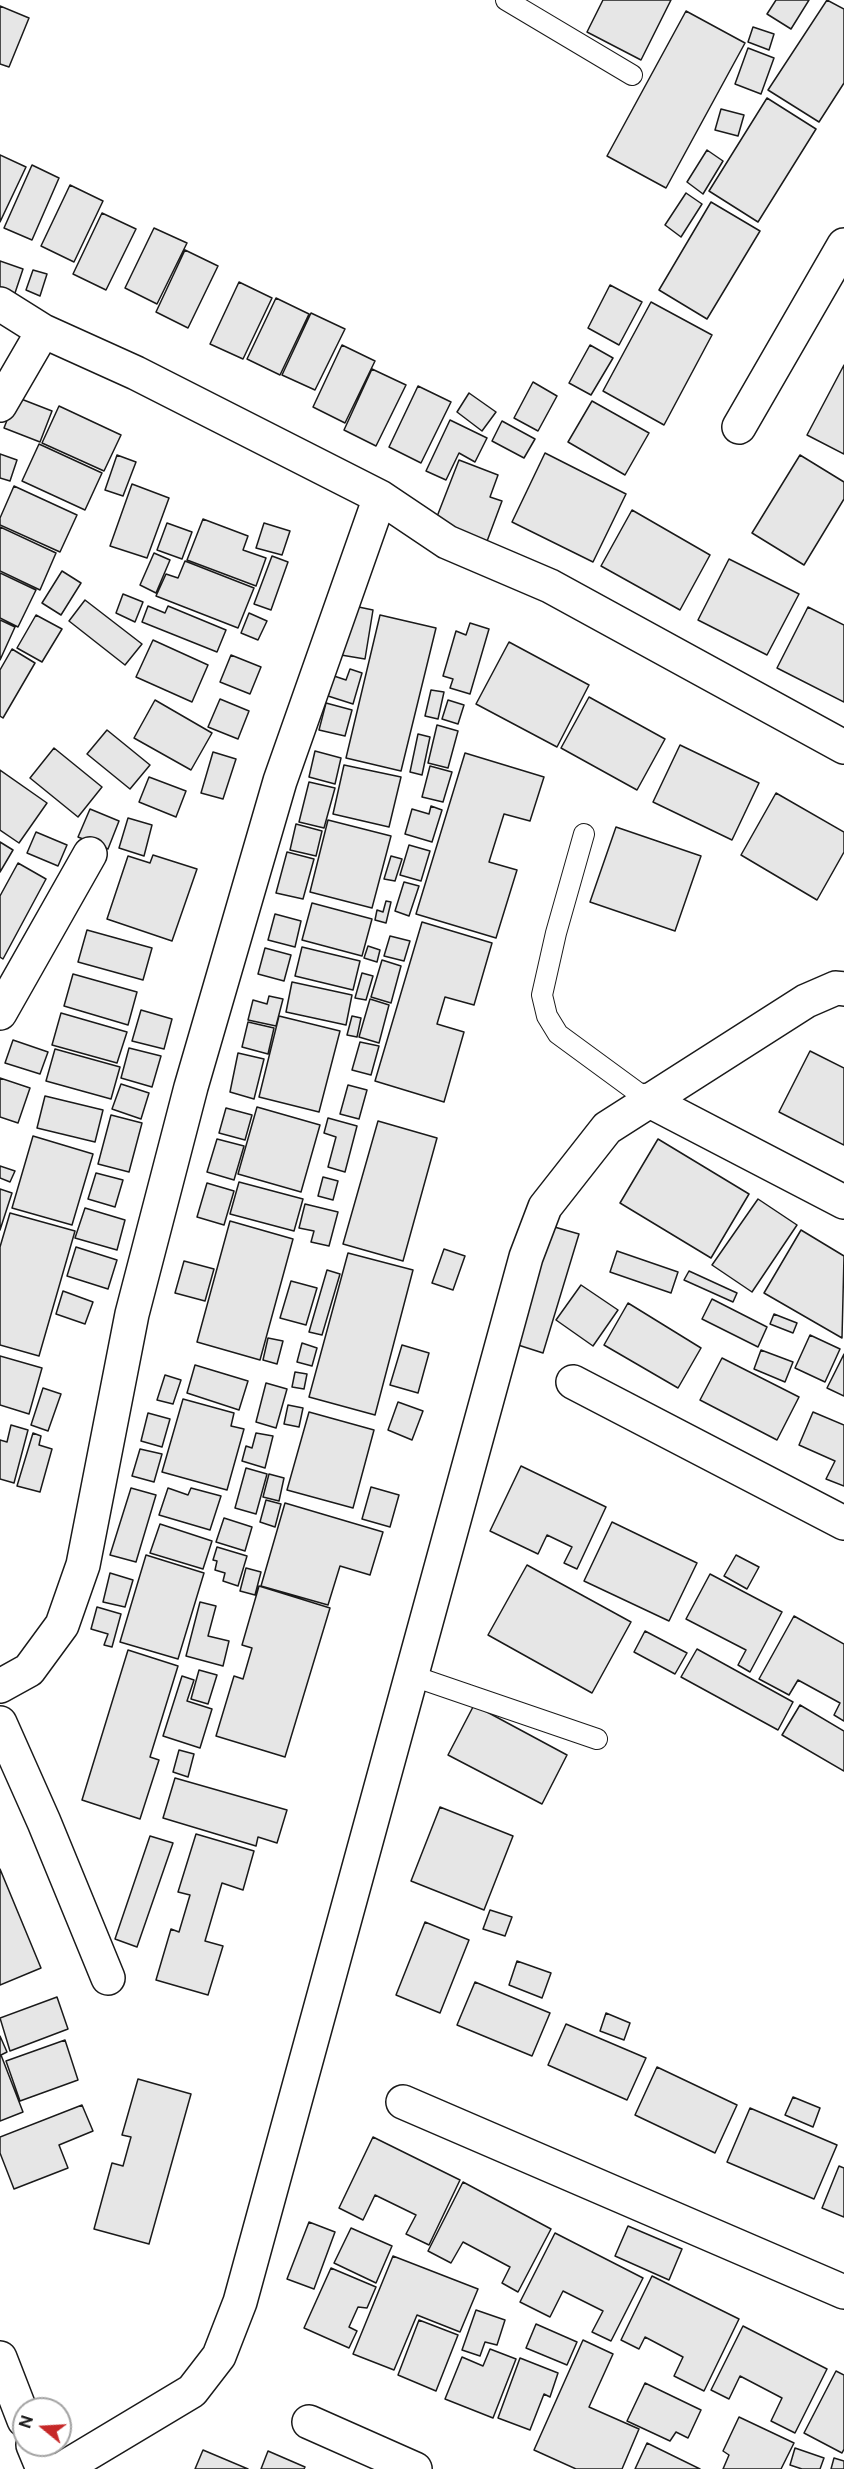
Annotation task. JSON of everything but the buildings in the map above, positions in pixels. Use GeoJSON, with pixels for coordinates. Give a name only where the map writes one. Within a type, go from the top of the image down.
{"type":"FeatureCollection","features":[{"type":"Feature","properties":{"kind":"street"},"geometry":{"type":"LineString","coordinates":[[739,427],[844,245]]}},
{"type":"Feature","properties":{"kind":"street"},"geometry":{"type":"LineString","coordinates":[[0,304],[43,331],[136,373],[380,497],[447,542],[550,586],[844,747]]}},
{"type":"Feature","properties":{"kind":"street"},"geometry":{"type":"LineString","coordinates":[[0,405],[43,331]]}},
{"type":"Feature","properties":{"kind":"street"},"geometry":{"type":"LineString","coordinates":[[0,1686],[29,1670],[62,1625],[83,1564],[132,1314],[191,1087],[280,781],[380,497]]}},
{"type":"Feature","properties":{"kind":"street"},"geometry":{"type":"LineString","coordinates":[[0,1013],[90,854]]}},
{"type":"Feature","properties":{"kind":"street"},"geometry":{"type":"LineString","coordinates":[[62,2469],[192,2391],[219,2356],[240,2302],[526,1257],[545,1207],[567,1176],[607,1128],[806,1001],[836,988],[844,988]]}},
{"type":"Feature","properties":{"kind":"street"},"geometry":{"type":"LineString","coordinates":[[648,1100],[844,1202]]}},
{"type":"Feature","properties":{"kind":"street"},"geometry":{"type":"LineString","coordinates":[[573,1382],[844,1523]]}},
{"type":"Feature","properties":{"kind":"street"},"geometry":{"type":"LineString","coordinates":[[0,1723],[44,1822],[108,1978]]}},
{"type":"Feature","properties":{"kind":"street"},"geometry":{"type":"LineString","coordinates":[[403,2102],[844,2292]]}},
{"type":"Feature","properties":{"kind":"street"},"geometry":{"type":"LineString","coordinates":[[0,2358],[15,2397]]}},
{"type":"Feature","properties":{"kind":"street"},"geometry":{"type":"LineString","coordinates":[[309,2422],[415,2469]]}},
{"type":"Feature","properties":{"kind":"lane"},"geometry":{"type":"LineString","coordinates":[[506,0],[632,75]]}},
{"type":"Feature","properties":{"kind":"lane"},"geometry":{"type":"LineString","coordinates":[[585,834],[556,933],[542,995],[547,1016],[558,1034],[648,1100]]}},
{"type":"Feature","properties":{"kind":"lane"},"geometry":{"type":"LineString","coordinates":[[411,1676],[597,1739]]}}]}
